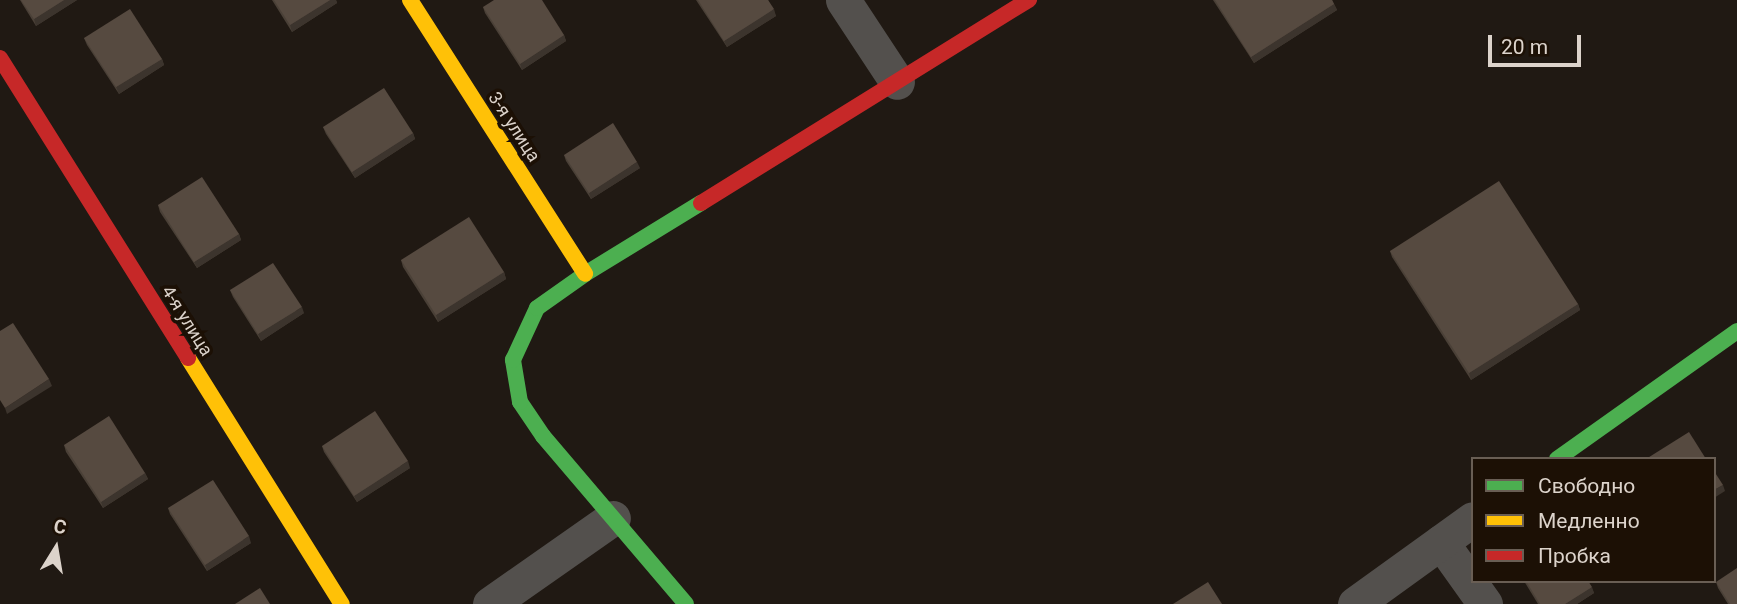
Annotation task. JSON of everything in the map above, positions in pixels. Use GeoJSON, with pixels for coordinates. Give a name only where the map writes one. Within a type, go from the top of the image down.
{"type":"FeatureCollection","features":[{"type":"Feature","properties":{"kind":"street","name":"3-я улица"},"geometry":{"type":"LineString","coordinates":[[410,0],[585,274]]}},
{"type":"Feature","properties":{"kind":"street"},"geometry":{"type":"LineString","coordinates":[[843,0],[897,82]]}},
{"type":"Feature","properties":{"kind":"street"},"geometry":{"type":"LineString","coordinates":[[686,604],[543,436],[520,402],[513,360],[537,309],[585,274],[1029,0]]}},
{"type":"Feature","properties":{"kind":"street","name":"4-я улица"},"geometry":{"type":"LineString","coordinates":[[0,58],[342,604]]}},
{"type":"Feature","properties":{"kind":"street"},"geometry":{"type":"LineString","coordinates":[[1560,457],[1737,331]]}},
{"type":"Feature","properties":{"kind":"street"},"geometry":{"type":"LineString","coordinates":[[490,604],[613,518]]}},
{"type":"Feature","properties":{"kind":"street"},"geometry":{"type":"LineString","coordinates":[[1355,604],[1471,520]]}},
{"type":"Feature","properties":{"kind":"street"},"geometry":{"type":"LineString","coordinates":[[1441,542],[1485,604]]}},
{"type":"Feature","properties":{"kind":"building"},"geometry":{"type":"Polygon","coordinates":[[[21,0],[64,0],[34,19],[21,0]]]}},
{"type":"Feature","properties":{"kind":"building"},"geometry":{"type":"Polygon","coordinates":[[[274,0],[330,0],[290,25],[274,0]]]}},
{"type":"Feature","properties":{"kind":"building"},"geometry":{"type":"Polygon","coordinates":[[[494,0],[542,0],[564,35],[520,64],[483,7],[494,0]]]}},
{"type":"Feature","properties":{"kind":"building"},"geometry":{"type":"Polygon","coordinates":[[[698,0],[768,0],[774,9],[724,41],[698,0]]]}},
{"type":"Feature","properties":{"kind":"building"},"geometry":{"type":"Polygon","coordinates":[[[1215,0],[1332,0],[1334,4],[1251,57],[1215,0]]]}},
{"type":"Feature","properties":{"kind":"building"},"geometry":{"type":"Polygon","coordinates":[[[130,9],[162,59],[116,87],[84,38],[130,9]]]}},
{"type":"Feature","properties":{"kind":"building"},"geometry":{"type":"Polygon","coordinates":[[[384,88],[413,133],[352,172],[323,127],[384,88]]]}},
{"type":"Feature","properties":{"kind":"building"},"geometry":{"type":"Polygon","coordinates":[[[613,123],[637,162],[589,193],[564,155],[613,123]]]}},
{"type":"Feature","properties":{"kind":"building"},"geometry":{"type":"Polygon","coordinates":[[[202,177],[239,234],[194,262],[158,205],[202,177]]]}},
{"type":"Feature","properties":{"kind":"building"},"geometry":{"type":"Polygon","coordinates":[[[1499,181],[1578,304],[1469,373],[1390,251],[1499,181]]]}},
{"type":"Feature","properties":{"kind":"building"},"geometry":{"type":"Polygon","coordinates":[[[469,217],[504,272],[436,315],[401,260],[469,217]]]}},
{"type":"Feature","properties":{"kind":"building"},"geometry":{"type":"Polygon","coordinates":[[[273,263],[302,307],[258,334],[230,290],[273,263]]]}},
{"type":"Feature","properties":{"kind":"building"},"geometry":{"type":"Polygon","coordinates":[[[13,323],[49,379],[5,408],[0,400],[0,331],[13,323]]]}},
{"type":"Feature","properties":{"kind":"building"},"geometry":{"type":"Polygon","coordinates":[[[375,411],[408,461],[354,496],[322,446],[375,411]]]}},
{"type":"Feature","properties":{"kind":"building"},"geometry":{"type":"Polygon","coordinates":[[[109,416],[145,473],[101,502],[64,445],[109,416]]]}},
{"type":"Feature","properties":{"kind":"building"},"geometry":{"type":"Polygon","coordinates":[[[1689,432],[1705,457],[1649,457],[1689,432]]]}},
{"type":"Feature","properties":{"kind":"building"},"geometry":{"type":"Polygon","coordinates":[[[1716,474],[1723,485],[1716,489],[1716,474]]]}},
{"type":"Feature","properties":{"kind":"building"},"geometry":{"type":"Polygon","coordinates":[[[213,480],[249,536],[205,565],[168,508],[213,480]]]}},
{"type":"Feature","properties":{"kind":"building"},"geometry":{"type":"Polygon","coordinates":[[[1737,568],[1737,604],[1730,604],[1716,582],[1737,568]]]}},
{"type":"Feature","properties":{"kind":"building"},"geometry":{"type":"Polygon","coordinates":[[[1208,582],[1222,604],[1173,604],[1208,582]]]}},
{"type":"Feature","properties":{"kind":"building"},"geometry":{"type":"Polygon","coordinates":[[[1527,583],[1589,583],[1592,587],[1565,604],[1540,604],[1527,583]]]}},
{"type":"Feature","properties":{"kind":"building"},"geometry":{"type":"Polygon","coordinates":[[[260,588],[270,604],[235,604],[260,588]]]}},
{"type":"Feature","properties":{"kind":"traffic: fast"},"geometry":{"type":"LineString","coordinates":[[686,604],[543,436],[520,402],[513,360],[537,308],[585,274],[701,203]]}},
{"type":"Feature","properties":{"kind":"traffic: fast"},"geometry":{"type":"LineString","coordinates":[[1560,457],[1737,331]]}},
{"type":"Feature","properties":{"kind":"traffic: slow"},"geometry":{"type":"LineString","coordinates":[[410,0],[585,274]]}},
{"type":"Feature","properties":{"kind":"traffic: slow"},"geometry":{"type":"LineString","coordinates":[[188,358],[342,604]]}},
{"type":"Feature","properties":{"kind":"traffic: jam"},"geometry":{"type":"LineString","coordinates":[[701,203],[1029,0]]}},
{"type":"Feature","properties":{"kind":"traffic: jam"},"geometry":{"type":"LineString","coordinates":[[0,58],[188,358]]}}]}
